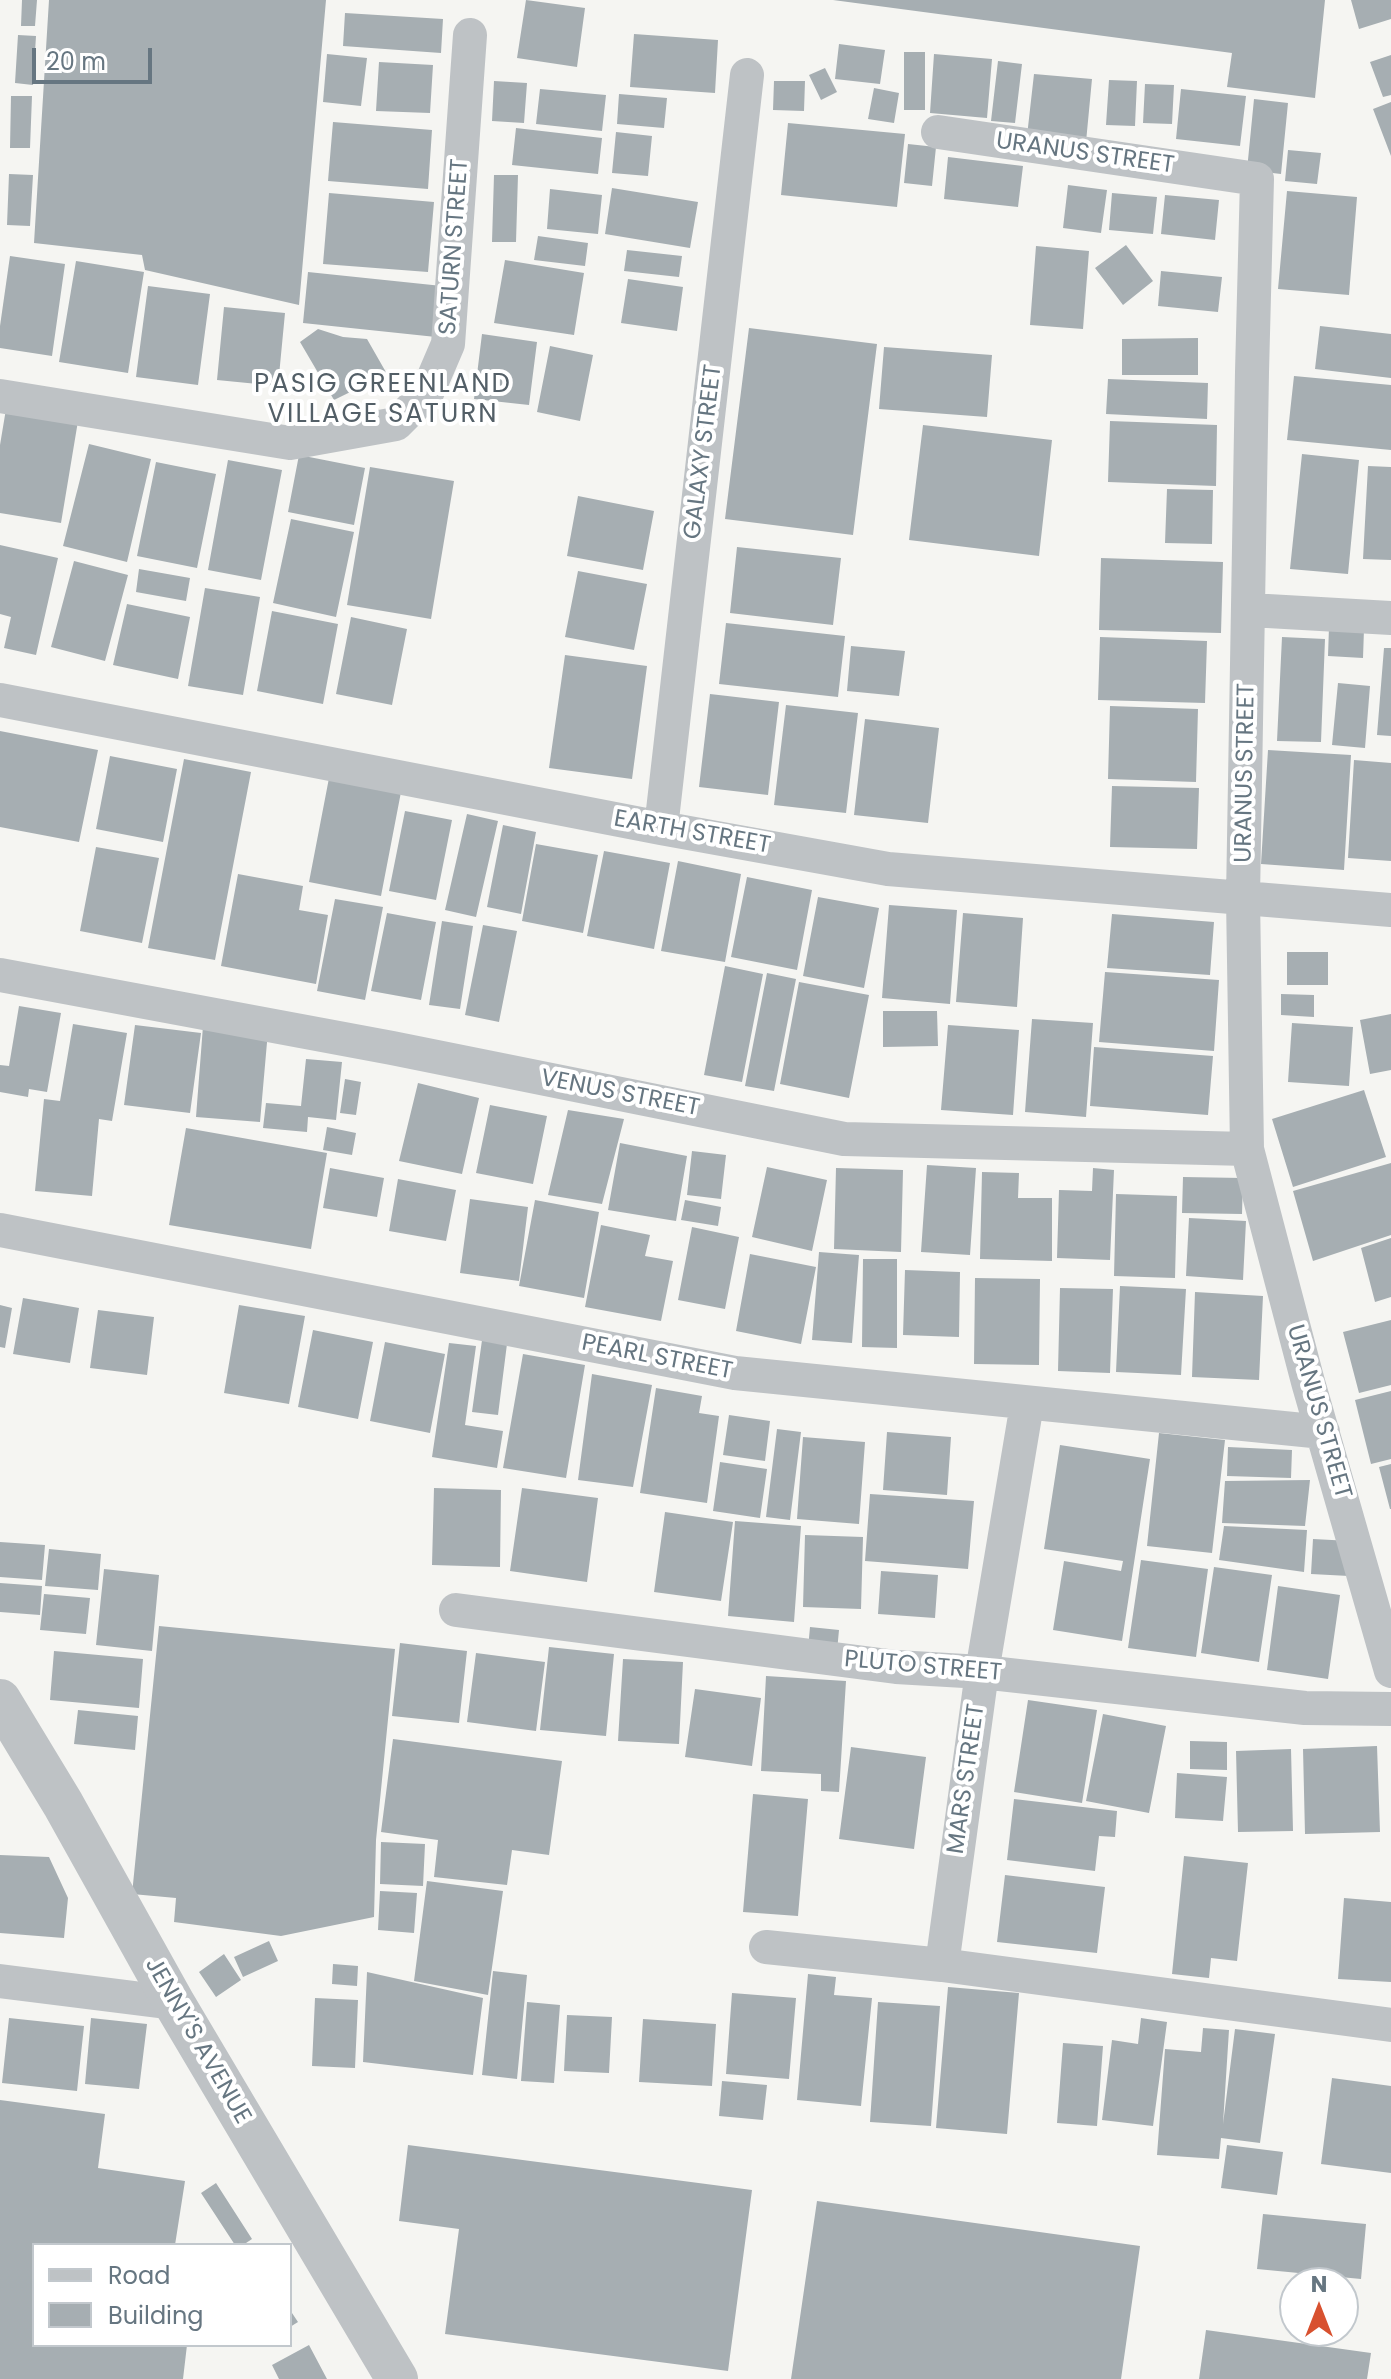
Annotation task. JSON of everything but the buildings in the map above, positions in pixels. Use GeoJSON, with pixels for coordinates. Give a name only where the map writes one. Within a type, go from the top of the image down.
{"type":"FeatureCollection","features":[{"type":"Feature","properties":{"kind":"street","name":"SATURN STREET"},"geometry":{"type":"LineString","coordinates":[[0,396],[290,443],[396,424],[427,393],[448,344],[470,35]]}},
{"type":"Feature","properties":{"kind":"street","name":"GALAXY STREET"},"geometry":{"type":"LineString","coordinates":[[661,828],[747,75]]}},
{"type":"Feature","properties":{"kind":"street","name":"URANUS STREET"},"geometry":{"type":"LineString","coordinates":[[938,132],[1257,179],[1243,898],[1247,1149],[1391,1671]]}},
{"type":"Feature","properties":{"kind":"street"},"geometry":{"type":"LineString","coordinates":[[1250,610],[1391,618]]}},
{"type":"Feature","properties":{"kind":"street","name":"EARTH STREET"},"geometry":{"type":"LineString","coordinates":[[0,700],[888,869],[1391,910]]}},
{"type":"Feature","properties":{"kind":"street","name":"VENUS STREET"},"geometry":{"type":"LineString","coordinates":[[0,975],[392,1048],[844,1139],[1247,1149]]}},
{"type":"Feature","properties":{"kind":"street","name":"PEARL STREET"},"geometry":{"type":"LineString","coordinates":[[0,1230],[735,1373],[1323,1432]]}},
{"type":"Feature","properties":{"kind":"street","name":"MARS STREET"},"geometry":{"type":"LineString","coordinates":[[942,1965],[982,1672],[1027,1404]]}},
{"type":"Feature","properties":{"kind":"street","name":"PLUTO STREET"},"geometry":{"type":"LineString","coordinates":[[456,1610],[896,1667],[982,1672],[1305,1708],[1391,1709]]}},
{"type":"Feature","properties":{"kind":"street","name":"JENNY'S AVENUE"},"geometry":{"type":"LineString","coordinates":[[0,1700],[63,1804],[174,2003],[397,2379]]}},
{"type":"Feature","properties":{"kind":"street"},"geometry":{"type":"LineString","coordinates":[[766,1947],[942,1965],[1391,2025]]}},
{"type":"Feature","properties":{"kind":"street"},"geometry":{"type":"LineString","coordinates":[[0,1981],[174,2003]]}},
{"type":"Feature","properties":{"kind":"district","name":"PASIG GREENLAND VILLAGE SATURN"},"geometry":{"type":"Point","coordinates":[383,400]}}]}
